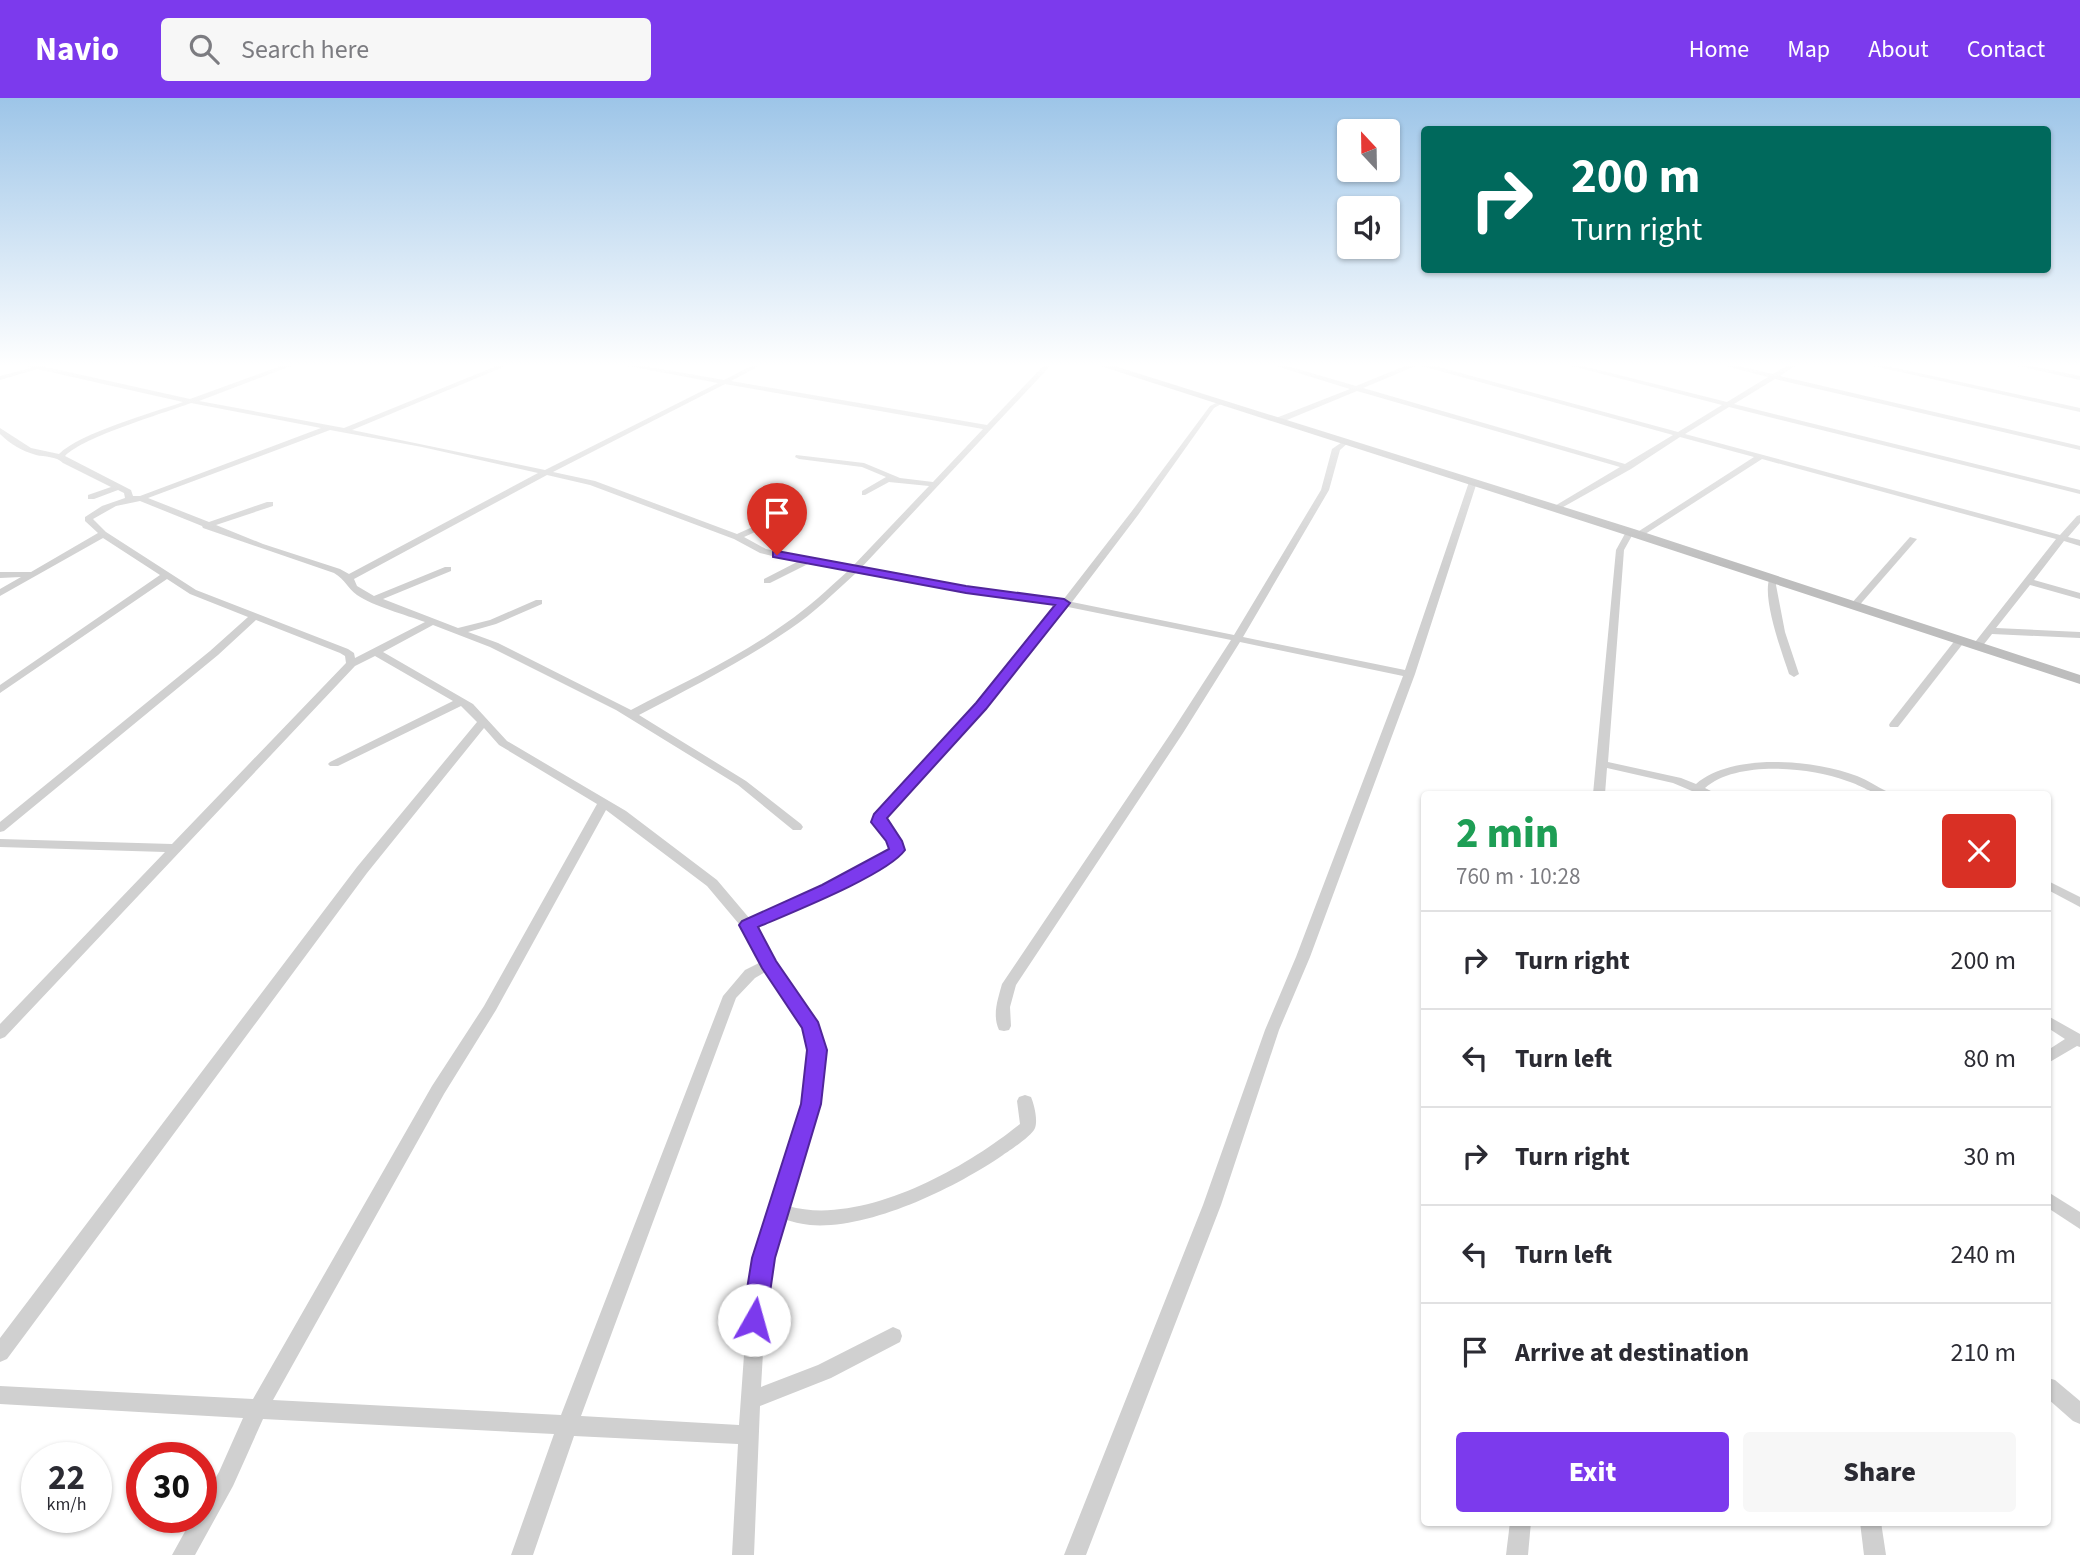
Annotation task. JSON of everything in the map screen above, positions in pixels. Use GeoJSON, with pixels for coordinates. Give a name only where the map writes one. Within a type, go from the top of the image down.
{"type":"FeatureCollection","features":[{"type":"Feature","properties":{"kind":"street"},"geometry":{"type":"LineString","coordinates":[[2,431],[32,451],[61,456],[130,494],[129,498]]}},
{"type":"Feature","properties":{"kind":"street"},"geometry":{"type":"LineString","coordinates":[[61,456],[67,450],[109,431]]}},
{"type":"Feature","properties":{"kind":"street"},"geometry":{"type":"LineString","coordinates":[[320,431],[141,498],[129,498],[90,516],[89,521],[103,534],[193,592],[344,651],[350,655],[351,664]]}},
{"type":"Feature","properties":{"kind":"street"},"geometry":{"type":"LineString","coordinates":[[344,431],[547,473],[616,491],[737,537],[763,551],[806,561],[966,590],[1064,603],[1410,674]]}},
{"type":"Feature","properties":{"kind":"street"},"geometry":{"type":"LineString","coordinates":[[349,578],[629,431]]}},
{"type":"Feature","properties":{"kind":"street"},"geometry":{"type":"LineString","coordinates":[[630,715],[747,653],[789,626],[854,570],[987,431]]}},
{"type":"Feature","properties":{"kind":"street"},"geometry":{"type":"LineString","coordinates":[[748,925],[828,889],[887,859],[897,850],[879,818],[981,706],[1064,603],[1194,431]]}},
{"type":"Feature","properties":{"kind":"street"},"geometry":{"type":"LineString","coordinates":[[1310,431],[1634,533],[2080,680]]}},
{"type":"Feature","properties":{"kind":"street"},"geometry":{"type":"LineString","coordinates":[[1504,431],[1628,467]]}},
{"type":"Feature","properties":{"kind":"street"},"geometry":{"type":"LineString","coordinates":[[1665,431],[2080,543]]}},
{"type":"Feature","properties":{"kind":"street"},"geometry":{"type":"LineString","coordinates":[[1556,509],[1686,431]]}},
{"type":"Feature","properties":{"kind":"street"},"geometry":{"type":"LineString","coordinates":[[1836,431],[2080,492]]}},
{"type":"Feature","properties":{"kind":"street"},"geometry":{"type":"LineString","coordinates":[[2008,431],[2080,448]]}},
{"type":"Feature","properties":{"kind":"street"},"geometry":{"type":"LineString","coordinates":[[1004,1026],[1003,1007],[1009,984],[1237,639],[1320,499],[1336,449],[1345,442]]}},
{"type":"Feature","properties":{"kind":"street"},"geometry":{"type":"LineString","coordinates":[[1599,791],[1620,550],[1634,533],[1761,456]]}},
{"type":"Feature","properties":{"kind":"street"},"geometry":{"type":"LineString","coordinates":[[799,457],[864,465],[897,478],[936,485]]}},
{"type":"Feature","properties":{"kind":"street"},"geometry":{"type":"LineString","coordinates":[[865,493],[883,481],[897,478]]}},
{"type":"Feature","properties":{"kind":"street"},"geometry":{"type":"LineString","coordinates":[[1075,1555],[1212,1205],[1272,1030],[1326,899],[1410,674],[1473,482]]}},
{"type":"Feature","properties":{"kind":"street"},"geometry":{"type":"LineString","coordinates":[[91,498],[118,487]]}},
{"type":"Feature","properties":{"kind":"street"},"geometry":{"type":"LineString","coordinates":[[141,498],[206,526],[337,571],[349,578],[353,587],[375,599],[494,645],[630,715],[742,783],[797,827]]}},
{"type":"Feature","properties":{"kind":"street"},"geometry":{"type":"LineString","coordinates":[[206,526],[270,503]]}},
{"type":"Feature","properties":{"kind":"street"},"geometry":{"type":"LineString","coordinates":[[737,537],[797,510]]}},
{"type":"Feature","properties":{"kind":"street"},"geometry":{"type":"LineString","coordinates":[[1977,646],[2080,518]]}},
{"type":"Feature","properties":{"kind":"street"},"geometry":{"type":"LineString","coordinates":[[0,593],[103,534]]}},
{"type":"Feature","properties":{"kind":"street"},"geometry":{"type":"LineString","coordinates":[[1854,606],[1913,539]]}},
{"type":"Feature","properties":{"kind":"street"},"geometry":{"type":"LineString","coordinates":[[767,581],[806,561]]}},
{"type":"Feature","properties":{"kind":"street"},"geometry":{"type":"LineString","coordinates":[[375,599],[448,569]]}},
{"type":"Feature","properties":{"kind":"street"},"geometry":{"type":"LineString","coordinates":[[0,575],[33,573]]}},
{"type":"Feature","properties":{"kind":"street"},"geometry":{"type":"LineString","coordinates":[[0,690],[165,576]]}},
{"type":"Feature","properties":{"kind":"street"},"geometry":{"type":"LineString","coordinates":[[1773,579],[1771,585],[1780,632],[1794,674]]}},
{"type":"Feature","properties":{"kind":"street"},"geometry":{"type":"LineString","coordinates":[[2027,581],[2080,596]]}},
{"type":"Feature","properties":{"kind":"street"},"geometry":{"type":"LineString","coordinates":[[458,631],[493,622],[539,602]]}},
{"type":"Feature","properties":{"kind":"street"},"geometry":{"type":"LineString","coordinates":[[0,828],[204,662],[254,616]]}},
{"type":"Feature","properties":{"kind":"street"},"geometry":{"type":"LineString","coordinates":[[0,1033],[351,664],[432,622]]}},
{"type":"Feature","properties":{"kind":"street"},"geometry":{"type":"LineString","coordinates":[[1989,631],[2080,635]]}},
{"type":"Feature","properties":{"kind":"street"},"geometry":{"type":"LineString","coordinates":[[1894,725],[1960,641]]}},
{"type":"Feature","properties":{"kind":"street"},"geometry":{"type":"LineString","coordinates":[[376,652],[462,701],[503,743],[604,803],[667,846],[712,883],[748,925],[769,964],[811,1027],[817,1050],[811,1104],[758,1285],[743,1555]]}},
{"type":"Feature","properties":{"kind":"street"},"geometry":{"type":"LineString","coordinates":[[334,764],[462,701]]}},
{"type":"Feature","properties":{"kind":"street"},"geometry":{"type":"LineString","coordinates":[[0,1353],[362,870],[483,722]]}},
{"type":"Feature","properties":{"kind":"street"},"geometry":{"type":"LineString","coordinates":[[1603,764],[1677,780],[1697,791]]}},
{"type":"Feature","properties":{"kind":"street"},"geometry":{"type":"LineString","coordinates":[[1701,791],[1704,780],[1718,774],[1764,766],[1787,766],[1851,778],[1876,791]]}},
{"type":"Feature","properties":{"kind":"street"},"geometry":{"type":"LineString","coordinates":[[183,1555],[226,1479],[257,1410],[438,1090],[495,999],[604,803]]}},
{"type":"Feature","properties":{"kind":"street"},"geometry":{"type":"LineString","coordinates":[[0,843],[174,848]]}},
{"type":"Feature","properties":{"kind":"street"},"geometry":{"type":"LineString","coordinates":[[2051,887],[2080,903]]}},
{"type":"Feature","properties":{"kind":"street"},"geometry":{"type":"LineString","coordinates":[[522,1555],[566,1426],[730,996],[750,974],[769,964]]}},
{"type":"Feature","properties":{"kind":"street"},"geometry":{"type":"LineString","coordinates":[[2051,1023],[2078,1040],[2051,1055]]}},
{"type":"Feature","properties":{"kind":"street"},"geometry":{"type":"LineString","coordinates":[[778,1210],[811,1218],[841,1216],[882,1206],[930,1188],[1015,1138],[1028,1126],[1025,1101]]}},
{"type":"Feature","properties":{"kind":"street"},"geometry":{"type":"LineString","coordinates":[[2051,1201],[2080,1222]]}},
{"type":"Feature","properties":{"kind":"street"},"geometry":{"type":"LineString","coordinates":[[752,1399],[797,1385],[859,1356],[892,1336]]}},
{"type":"Feature","properties":{"kind":"street"},"geometry":{"type":"LineString","coordinates":[[2051,1390],[2080,1414]]}},
{"type":"Feature","properties":{"kind":"street"},"geometry":{"type":"LineString","coordinates":[[0,1395],[748,1435]]}},
{"type":"Feature","properties":{"kind":"street"},"geometry":{"type":"LineString","coordinates":[[1517,1555],[1521,1526]]}},
{"type":"Feature","properties":{"kind":"street"},"geometry":{"type":"LineString","coordinates":[[1871,1526],[1875,1555]]}},
{"type":"Feature","properties":{"kind":"route"},"geometry":{"type":"LineString","coordinates":[[754,1320],[763,1258],[811,1104],[817,1070],[817,1050],[811,1027],[769,964],[748,925],[828,889],[887,859],[897,850],[879,818],[981,706],[1064,603],[966,590],[777,555]]}}]}
